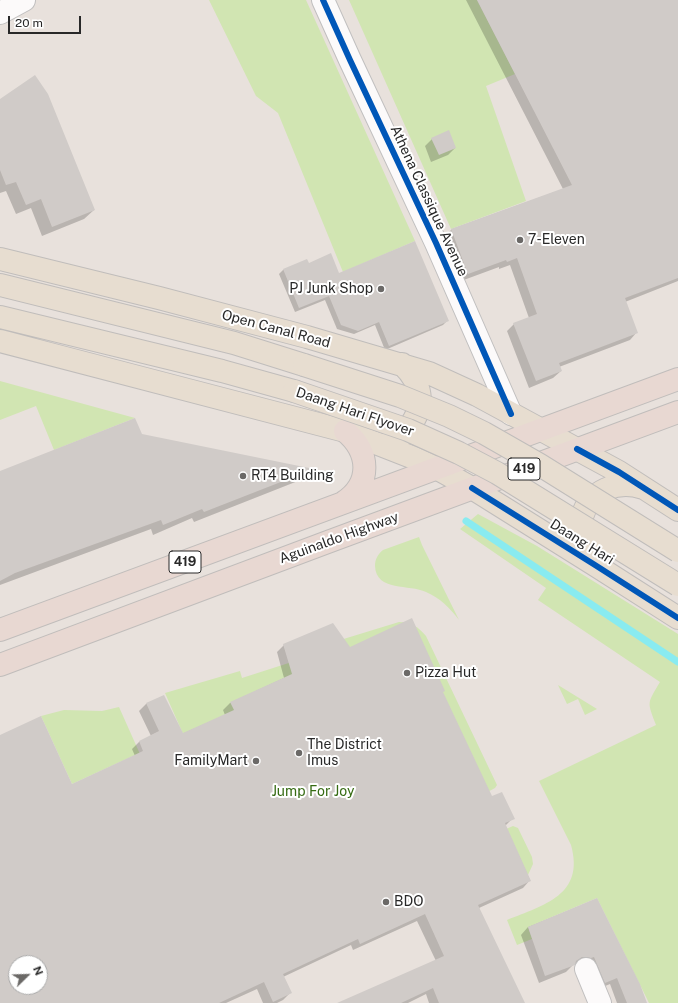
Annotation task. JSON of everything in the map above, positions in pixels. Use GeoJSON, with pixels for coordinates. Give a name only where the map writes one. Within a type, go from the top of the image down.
{"type":"FeatureCollection","features":[{"type":"Feature","properties":{"kind":"highway","name":"419"},"geometry":{"type":"LineString","coordinates":[[0,630],[678,379]]}},
{"type":"Feature","properties":{"kind":"highway","name":"Aguinaldo Highway"},"geometry":{"type":"LineString","coordinates":[[0,665],[678,412]]}},
{"type":"Feature","properties":{"kind":"highway"},"geometry":{"type":"LineString","coordinates":[[340,504],[358,489],[363,478],[364,467],[364,456],[360,447],[354,438],[345,431]]}},
{"type":"Feature","properties":{"kind":"main road","name":"Open Canal Road"},"geometry":{"type":"LineString","coordinates":[[0,259],[159,298],[308,337],[402,364],[460,386],[540,430]]}},
{"type":"Feature","properties":{"kind":"main road","name":"Daang Hari Flyover"},"geometry":{"type":"LineString","coordinates":[[0,285],[234,343],[400,396],[449,416],[484,433],[678,551]]}},
{"type":"Feature","properties":{"kind":"main road","name":"Daang Hari Flyover"},"geometry":{"type":"LineString","coordinates":[[0,317],[222,370],[294,391],[394,425],[434,441],[497,473],[678,585]]}},
{"type":"Feature","properties":{"kind":"main road"},"geometry":{"type":"LineString","coordinates":[[0,341],[345,431],[378,443],[436,468]]}},
{"type":"Feature","properties":{"kind":"main road"},"geometry":{"type":"LineString","coordinates":[[378,443],[398,438],[413,422],[418,412],[420,402],[419,391],[410,372],[402,364]]}},
{"type":"Feature","properties":{"kind":"main road"},"geometry":{"type":"LineString","coordinates":[[540,430],[619,472],[678,510]]}},
{"type":"Feature","properties":{"kind":"main road","name":"Daang Hari"},"geometry":{"type":"LineString","coordinates":[[436,468],[472,488],[678,618]]}},
{"type":"Feature","properties":{"kind":"main road"},"geometry":{"type":"LineString","coordinates":[[595,565],[581,543],[580,530],[582,517],[587,505],[595,496],[614,486],[626,484],[647,490]]}},
{"type":"Feature","properties":{"kind":"street"},"geometry":{"type":"LineString","coordinates":[[0,13],[24,0]]}},
{"type":"Feature","properties":{"kind":"street","name":"Athena Classique Avenue"},"geometry":{"type":"LineString","coordinates":[[323,0],[436,243],[511,414]]}},
{"type":"Feature","properties":{"kind":"street"},"geometry":{"type":"LineString","coordinates":[[586,969],[600,1003]]}},
{"type":"Feature","properties":{"kind":"green space"},"geometry":{"type":"Polygon","coordinates":[[[209,0],[306,0],[415,241],[343,272],[278,113],[256,96],[209,0]]]}},
{"type":"Feature","properties":{"kind":"green space"},"geometry":{"type":"Polygon","coordinates":[[[349,0],[477,0],[515,74],[486,86],[526,201],[451,229],[349,0]]]}},
{"type":"Feature","properties":{"kind":"green space"},"geometry":{"type":"Polygon","coordinates":[[[0,381],[135,418],[54,450],[36,406],[0,420],[0,381]]]}},
{"type":"Feature","properties":{"kind":"green space"},"geometry":{"type":"Polygon","coordinates":[[[478,514],[537,546],[678,634],[678,1003],[649,1003],[597,898],[528,927],[532,939],[517,945],[507,920],[535,909],[558,896],[567,887],[572,876],[574,862],[571,845],[539,781],[656,725],[650,703],[660,682],[538,600],[546,588],[460,529],[478,514]]]}},
{"type":"Feature","properties":{"kind":"green space"},"geometry":{"type":"Polygon","coordinates":[[[419,537],[459,620],[452,611],[431,594],[419,590],[387,584],[381,580],[377,574],[375,566],[377,557],[383,550],[419,537]]]}},
{"type":"Feature","properties":{"kind":"green space"},"geometry":{"type":"Polygon","coordinates":[[[399,622],[408,623],[414,626],[426,636],[497,785],[495,788],[482,795],[345,672],[337,641],[399,622]]]}},
{"type":"Feature","properties":{"kind":"green space"},"geometry":{"type":"Polygon","coordinates":[[[298,660],[311,687],[187,743],[165,693],[240,671],[242,678],[298,660]]]}},
{"type":"Feature","properties":{"kind":"green space"},"geometry":{"type":"Polygon","coordinates":[[[558,685],[597,709],[585,715],[578,699],[567,704],[558,685]]]}},
{"type":"Feature","properties":{"kind":"green space"},"geometry":{"type":"Polygon","coordinates":[[[119,707],[144,763],[133,756],[72,784],[41,716],[64,710],[102,711],[119,707]]]}},
{"type":"Feature","properties":{"kind":"green space"},"geometry":{"type":"Polygon","coordinates":[[[513,826],[518,828],[532,857],[533,864],[528,875],[499,832],[513,826]]]}},
{"type":"Feature","properties":{"kind":"building"},"geometry":{"type":"Polygon","coordinates":[[[477,0],[678,0],[678,278],[625,298],[638,333],[559,363],[562,371],[536,381],[513,323],[537,314],[517,258],[507,262],[506,260],[468,274],[451,229],[572,185],[477,0]]]}},
{"type":"Feature","properties":{"kind":"building"},"geometry":{"type":"Polygon","coordinates":[[[35,75],[48,94],[95,210],[52,227],[41,199],[26,205],[16,182],[6,185],[0,170],[0,99],[35,75]]]}},
{"type":"Feature","properties":{"kind":"building"},"geometry":{"type":"Polygon","coordinates":[[[449,130],[456,148],[439,155],[431,138],[449,130]]]}},
{"type":"Feature","properties":{"kind":"building","name":"PJ Junk Shop"},"geometry":{"type":"Polygon","coordinates":[[[415,241],[449,321],[389,346],[379,322],[358,331],[341,325],[329,296],[299,308],[283,269],[307,259],[309,263],[331,253],[339,273],[415,241]]]}},
{"type":"Feature","properties":{"kind":"building"},"geometry":{"type":"Polygon","coordinates":[[[135,418],[142,434],[314,469],[204,512],[202,509],[163,525],[161,520],[15,573],[0,581],[0,471],[135,418]]]}},
{"type":"Feature","properties":{"kind":"building","name":"The District Imus"},"geometry":{"type":"Polygon","coordinates":[[[412,618],[445,691],[443,692],[492,796],[502,792],[515,819],[505,823],[531,881],[478,905],[525,1003],[439,1003],[433,988],[401,1003],[337,1003],[444,956],[425,914],[360,944],[358,939],[283,974],[292,993],[273,1002],[264,982],[219,1003],[0,1003],[0,735],[41,716],[72,784],[143,751],[139,741],[159,731],[146,703],[164,695],[183,733],[234,710],[230,702],[292,674],[283,644],[333,623],[350,647],[412,618]]]}},
{"type":"Feature","properties":{"kind":"building"},"geometry":{"type":"Polygon","coordinates":[[[597,898],[640,984],[647,1003],[627,1003],[617,978],[605,983],[594,957],[582,957],[576,961],[575,965],[545,976],[528,927],[597,898]]]}},
{"type":"Feature","properties":{"kind":"waterway"},"geometry":{"type":"LineString","coordinates":[[466,521],[678,662]]}},
{"type":"Feature","properties":{"kind":"cycle path"},"geometry":{"type":"LineString","coordinates":[[323,0],[436,243],[511,414]]}},
{"type":"Feature","properties":{"kind":"cycle path"},"geometry":{"type":"LineString","coordinates":[[577,449],[619,472],[678,510]]}},
{"type":"Feature","properties":{"kind":"cycle path"},"geometry":{"type":"LineString","coordinates":[[472,488],[678,618]]}},
{"type":"Feature","properties":{"kind":"place","name":"7-Eleven"},"geometry":{"type":"Point","coordinates":[520,240]}},
{"type":"Feature","properties":{"kind":"place","name":"PJ Junk Shop"},"geometry":{"type":"Point","coordinates":[381,289]}},
{"type":"Feature","properties":{"kind":"place","name":"RT4 Building"},"geometry":{"type":"Point","coordinates":[243,476]}},
{"type":"Feature","properties":{"kind":"place","name":"Pizza Hut"},"geometry":{"type":"Point","coordinates":[407,673]}},
{"type":"Feature","properties":{"kind":"place","name":"The District Imus"},"geometry":{"type":"Point","coordinates":[299,753]}},
{"type":"Feature","properties":{"kind":"place","name":"FamilyMart"},"geometry":{"type":"Point","coordinates":[256,761]}},
{"type":"Feature","properties":{"kind":"place","name":"BDO"},"geometry":{"type":"Point","coordinates":[386,902]}},
{"type":"Feature","properties":{"kind":"park label","name":"Jump For Joy"},"geometry":{"type":"Point","coordinates":[313,792]}}]}
